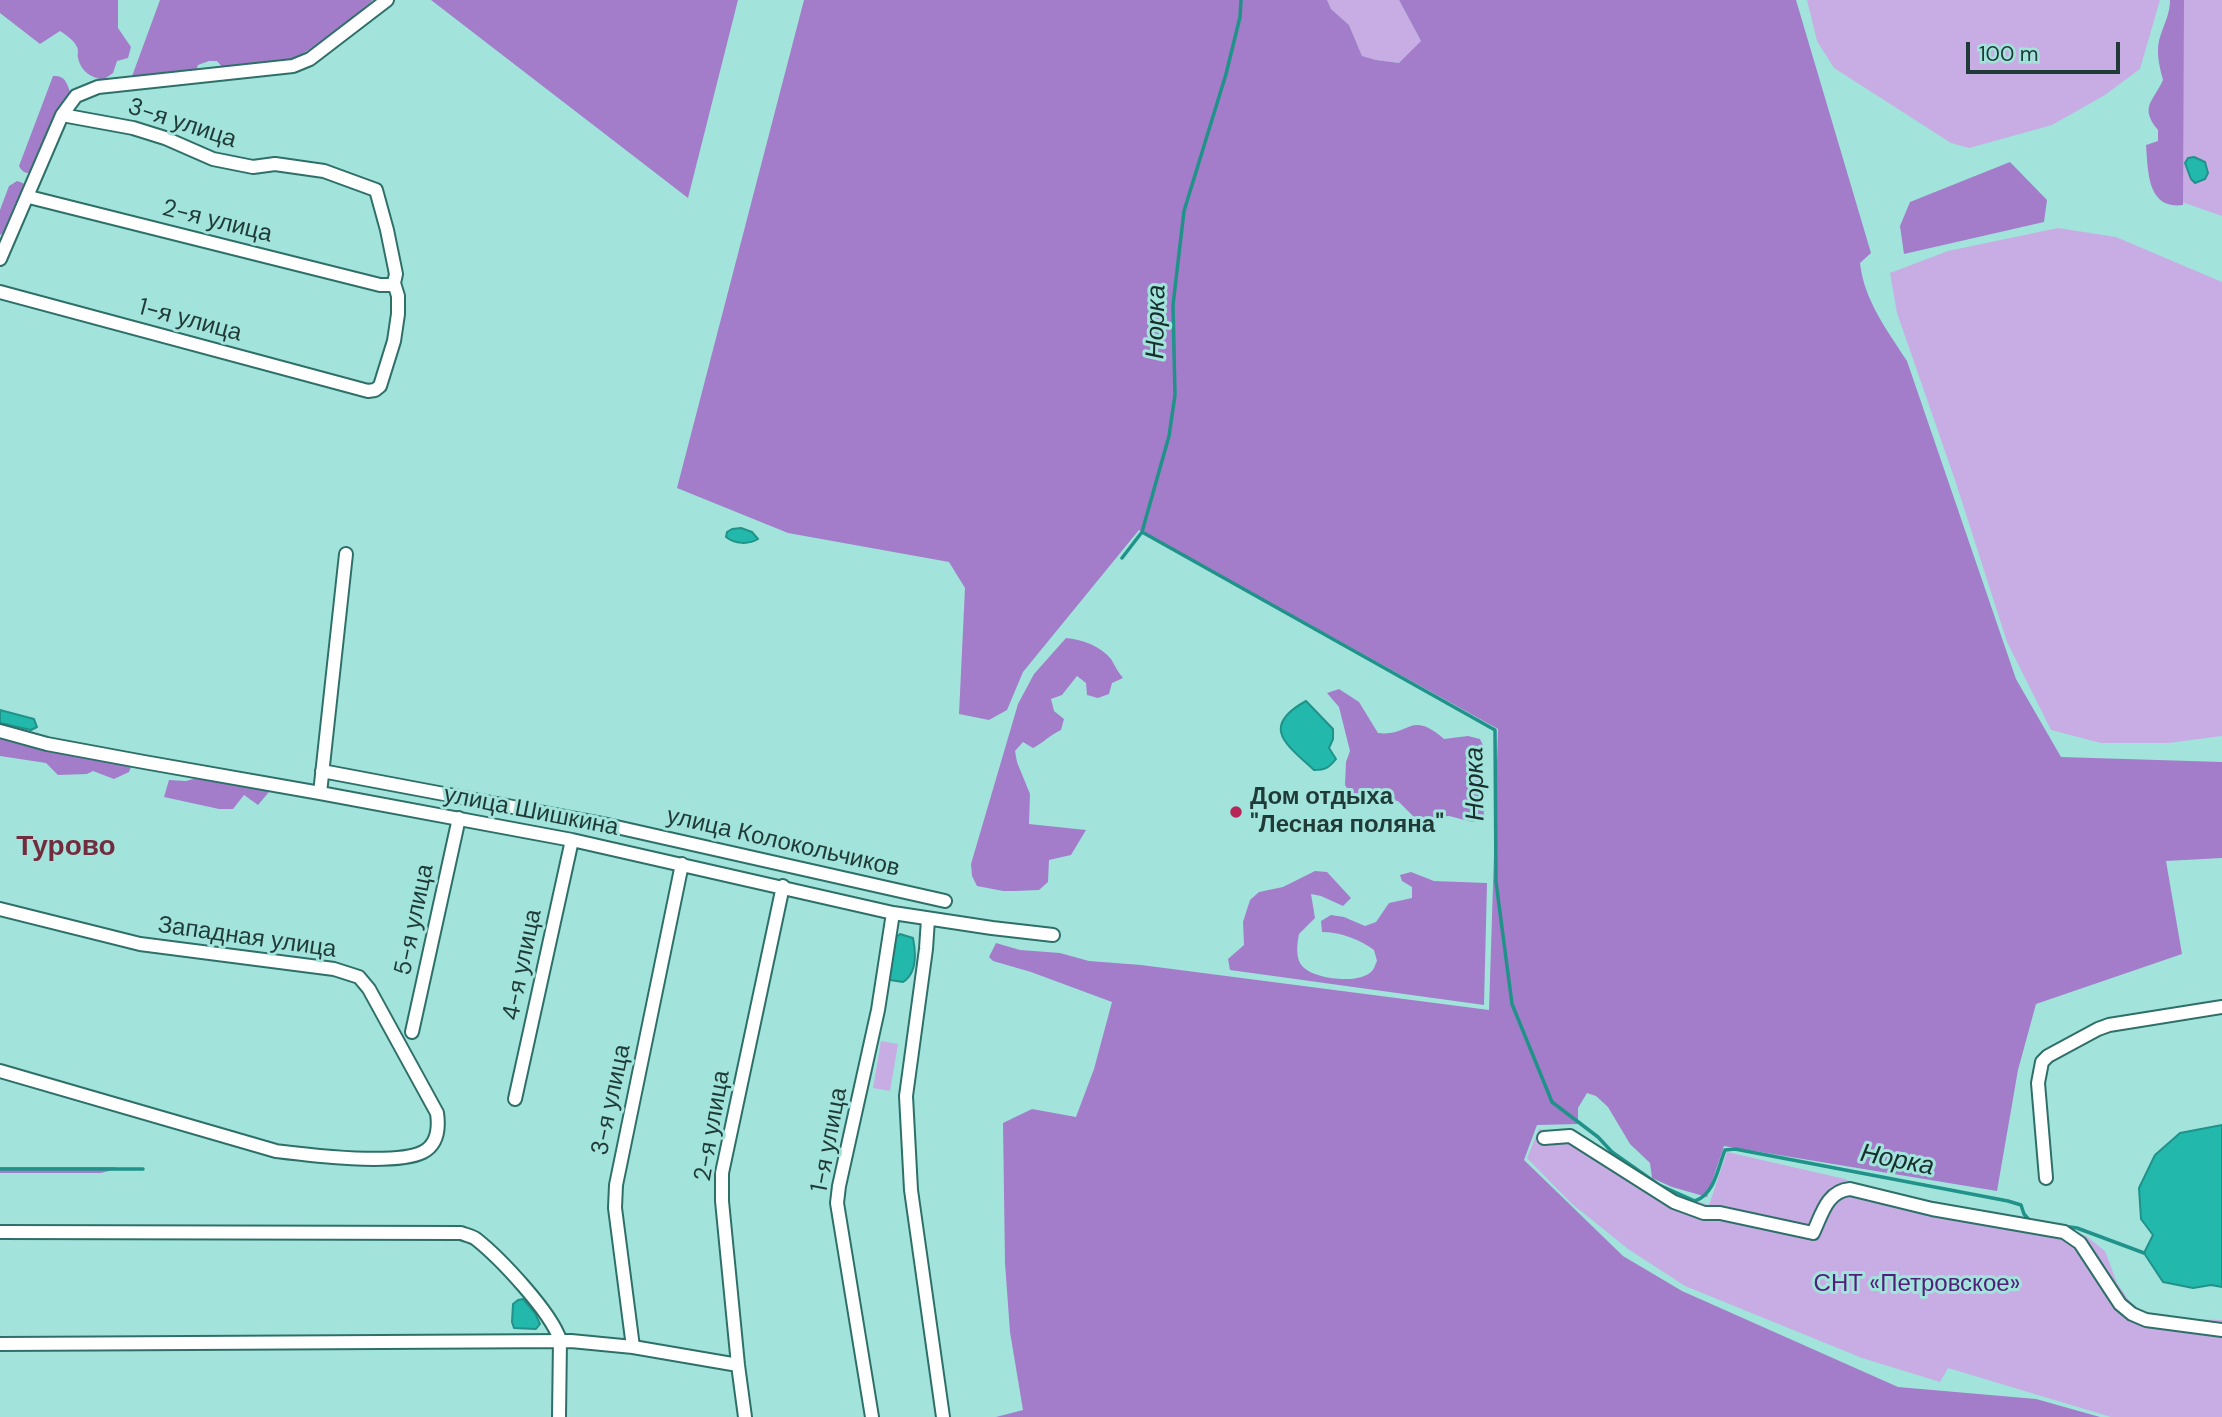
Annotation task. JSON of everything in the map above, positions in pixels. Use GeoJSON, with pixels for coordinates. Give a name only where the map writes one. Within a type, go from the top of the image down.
{"type":"FeatureCollection","features":[{"type":"Feature","properties":{"kind":"street"},"geometry":{"type":"LineString","coordinates":[[0,259],[29,197],[62,115],[76,96],[98,87],[293,66],[310,59],[387,0]]}},
{"type":"Feature","properties":{"kind":"street","name":"3-я улица"},"geometry":{"type":"LineString","coordinates":[[62,115],[133,128],[165,138],[213,159],[253,167],[275,164],[324,171],[370,186],[376,190],[379,198],[396,274],[394,283]]}},
{"type":"Feature","properties":{"kind":"street","name":"2-я улица"},"geometry":{"type":"LineString","coordinates":[[29,197],[380,285],[394,283]]}},
{"type":"Feature","properties":{"kind":"street","name":"1-я улица"},"geometry":{"type":"LineString","coordinates":[[0,292],[368,391],[380,386],[394,341],[398,296],[394,283]]}},
{"type":"Feature","properties":{"kind":"street"},"geometry":{"type":"LineString","coordinates":[[320,793],[346,554]]}},
{"type":"Feature","properties":{"kind":"street","name":"улица Шишкина"},"geometry":{"type":"LineString","coordinates":[[0,731],[47,744],[572,840],[893,913],[1053,934]]}},
{"type":"Feature","properties":{"kind":"street","name":"улица Колокольчиков"},"geometry":{"type":"LineString","coordinates":[[322,771],[603,824],[945,901]]}},
{"type":"Feature","properties":{"kind":"street","name":"5-я улица"},"geometry":{"type":"LineString","coordinates":[[412,1032],[459,818]]}},
{"type":"Feature","properties":{"kind":"street","name":"4-я улица"},"geometry":{"type":"LineString","coordinates":[[515,1099],[572,840]]}},
{"type":"Feature","properties":{"kind":"street","name":"3-я улица"},"geometry":{"type":"LineString","coordinates":[[633,1347],[615,1208],[616,1185],[682,864]]}},
{"type":"Feature","properties":{"kind":"street","name":"2-я улица"},"geometry":{"type":"LineString","coordinates":[[745,1417],[722,1201],[722,1173],[783,886]]}},
{"type":"Feature","properties":{"kind":"street","name":"Западная улица"},"geometry":{"type":"LineString","coordinates":[[0,909],[140,944],[334,969],[359,976],[369,989],[437,1113],[438,1124],[431,1146],[424,1152],[411,1156],[384,1158],[276,1151],[0,1071]]}},
{"type":"Feature","properties":{"kind":"street","name":"1-я улица"},"geometry":{"type":"LineString","coordinates":[[872,1417],[837,1203],[878,1010],[893,913]]}},
{"type":"Feature","properties":{"kind":"street"},"geometry":{"type":"LineString","coordinates":[[928,919],[905,1116],[911,1190],[943,1417]]}},
{"type":"Feature","properties":{"kind":"street"},"geometry":{"type":"LineString","coordinates":[[2046,1178],[2038,1083],[2042,1062],[2109,1025],[2222,1007]]}},
{"type":"Feature","properties":{"kind":"street"},"geometry":{"type":"LineString","coordinates":[[1544,1138],[1570,1136],[1674,1202],[1704,1213],[1720,1213],[1813,1233],[1831,1196],[1840,1190],[1850,1189],[1932,1209],[2064,1232],[2080,1243],[2120,1304],[2132,1314],[2146,1320],[2222,1330]]}},
{"type":"Feature","properties":{"kind":"street"},"geometry":{"type":"LineString","coordinates":[[0,1232],[461,1233],[473,1237],[497,1258],[550,1319],[560,1340],[559,1417]]}},
{"type":"Feature","properties":{"kind":"street"},"geometry":{"type":"LineString","coordinates":[[0,1343],[560,1340],[633,1347],[738,1365]]}},
{"type":"Feature","properties":{"kind":"green space"},"geometry":{"type":"Polygon","coordinates":[[[1327,0],[1399,0],[1421,41],[1400,63],[1362,56],[1349,25],[1331,9],[1327,0]]]}},
{"type":"Feature","properties":{"kind":"green space"},"geometry":{"type":"Polygon","coordinates":[[[1807,0],[2160,0],[2140,69],[2105,95],[2052,125],[1969,148],[1951,143],[1834,68],[1817,41],[1807,0]]]}},
{"type":"Feature","properties":{"kind":"green space"},"geometry":{"type":"Polygon","coordinates":[[[2178,0],[2222,0],[2222,216],[2173,199],[2178,0]]]}},
{"type":"Feature","properties":{"kind":"green space"},"geometry":{"type":"Polygon","coordinates":[[[2058,228],[2116,237],[2222,282],[2222,736],[2169,743],[2101,743],[2051,730],[2007,642],[1897,313],[1890,273],[1948,251],[2058,228]]]}},
{"type":"Feature","properties":{"kind":"green space"},"geometry":{"type":"Polygon","coordinates":[[[881,1041],[898,1044],[890,1091],[873,1088],[881,1041]]]}},
{"type":"Feature","properties":{"kind":"green space","name":"СНТ «Петровское»"},"geometry":{"type":"Polygon","coordinates":[[[1539,1129],[1573,1133],[1672,1194],[1709,1205],[1727,1152],[1845,1179],[1862,1187],[2061,1226],[2086,1236],[2105,1251],[2117,1283],[2130,1302],[2146,1314],[2222,1320],[2222,1417],[2111,1417],[1948,1368],[1940,1382],[1862,1358],[1685,1286],[1628,1249],[1571,1203],[1527,1158],[1539,1129]]]}},
{"type":"Feature","properties":{"kind":"shaded area"},"geometry":{"type":"Polygon","coordinates":[[[0,0],[118,0],[118,28],[131,47],[128,58],[117,61],[113,73],[103,80],[94,77],[81,67],[77,47],[70,38],[60,31],[40,44],[0,13],[0,0]]]}},
{"type":"Feature","properties":{"kind":"shaded area"},"geometry":{"type":"Polygon","coordinates":[[[160,0],[373,0],[333,36],[286,63],[224,69],[217,61],[209,61],[198,65],[196,71],[131,79],[160,0]]]}},
{"type":"Feature","properties":{"kind":"shaded area"},"geometry":{"type":"Polygon","coordinates":[[[431,0],[738,0],[688,198],[431,0]]]}},
{"type":"Feature","properties":{"kind":"shaded area"},"geometry":{"type":"Polygon","coordinates":[[[804,0],[1327,0],[1331,9],[1349,25],[1362,56],[1399,63],[1421,41],[1399,0],[1796,0],[1871,253],[1860,263],[1866,290],[1907,361],[2016,679],[2061,757],[2222,762],[2222,858],[2166,861],[2182,954],[2036,1004],[2018,1070],[1997,1191],[1724,1146],[1707,1197],[1652,1178],[1650,1163],[1630,1144],[1608,1107],[1596,1096],[1587,1093],[1578,1108],[1578,1124],[1537,1125],[1524,1160],[1623,1256],[1682,1291],[1898,1387],[2036,1399],[2100,1417],[996,1417],[1023,1410],[1010,1332],[1005,1263],[1003,1123],[1032,1109],[1076,1117],[1094,1069],[1112,1002],[993,961],[989,957],[996,943],[1020,950],[1060,953],[1089,961],[1141,965],[1489,1010],[1498,729],[1139,530],[1023,672],[1007,710],[989,720],[959,714],[965,588],[949,562],[788,533],[677,488],[804,0]]]}},
{"type":"Feature","properties":{"kind":"shaded area"},"geometry":{"type":"Polygon","coordinates":[[[2170,0],[2184,0],[2183,205],[2171,205],[2156,195],[2149,177],[2146,145],[2158,141],[2158,130],[2149,116],[2149,110],[2163,80],[2158,45],[2170,0]]]}},
{"type":"Feature","properties":{"kind":"shaded area"},"geometry":{"type":"Polygon","coordinates":[[[53,76],[64,80],[70,92],[33,172],[28,173],[19,166],[53,76]]]}},
{"type":"Feature","properties":{"kind":"shaded area"},"geometry":{"type":"Polygon","coordinates":[[[2010,162],[2047,200],[2044,222],[1904,254],[1900,226],[1910,202],[2010,162]]]}},
{"type":"Feature","properties":{"kind":"shaded area"},"geometry":{"type":"Polygon","coordinates":[[[17,181],[25,187],[7,231],[0,235],[0,210],[9,186],[17,181]]]}},
{"type":"Feature","properties":{"kind":"shaded area"},"geometry":{"type":"Polygon","coordinates":[[[1066,638],[1102,650],[1123,678],[1112,683],[1109,694],[1098,698],[1087,695],[1086,683],[1077,676],[1062,695],[1051,699],[1054,711],[1064,719],[1061,730],[1033,748],[1023,742],[1015,751],[1030,794],[1029,824],[1086,830],[1071,855],[1049,860],[1048,882],[1039,890],[1003,891],[977,886],[972,876],[971,864],[1018,704],[1034,674],[1066,638]]]}},
{"type":"Feature","properties":{"kind":"shaded area"},"geometry":{"type":"Polygon","coordinates":[[[1339,689],[1359,702],[1378,733],[1389,733],[1417,725],[1433,730],[1444,739],[1468,736],[1480,739],[1485,750],[1482,774],[1484,817],[1473,822],[1449,816],[1415,818],[1398,801],[1352,796],[1345,785],[1346,762],[1350,751],[1339,707],[1327,693],[1339,689]]]}},
{"type":"Feature","properties":{"kind":"shaded area"},"geometry":{"type":"Polygon","coordinates":[[[0,737],[131,767],[129,772],[114,779],[93,771],[87,774],[58,775],[46,763],[0,756],[0,737]]]}},
{"type":"Feature","properties":{"kind":"shaded area"},"geometry":{"type":"Polygon","coordinates":[[[197,778],[265,788],[269,792],[258,805],[244,795],[233,809],[219,809],[164,797],[169,780],[186,781],[197,778]]]}},
{"type":"Feature","properties":{"kind":"shaded area"},"geometry":{"type":"Polygon","coordinates":[[[1315,871],[1327,872],[1351,898],[1343,906],[1311,894],[1315,918],[1299,934],[1298,956],[1300,964],[1309,971],[1337,979],[1357,978],[1372,971],[1377,961],[1374,950],[1349,937],[1322,932],[1321,921],[1331,915],[1365,926],[1376,922],[1389,903],[1412,898],[1412,887],[1402,881],[1400,875],[1411,872],[1434,881],[1487,883],[1484,1005],[1230,970],[1228,959],[1244,945],[1243,922],[1250,900],[1259,892],[1283,887],[1315,871]]]}},
{"type":"Feature","properties":{"kind":"shaded area"},"geometry":{"type":"Polygon","coordinates":[[[0,1167],[116,1169],[101,1173],[0,1173],[0,1167]]]}},
{"type":"Feature","properties":{"kind":"water"},"geometry":{"type":"Polygon","coordinates":[[[2194,157],[2205,162],[2208,173],[2205,179],[2195,183],[2185,163],[2188,158],[2194,157]]]}},
{"type":"Feature","properties":{"kind":"water"},"geometry":{"type":"Polygon","coordinates":[[[741,528],[752,532],[758,539],[742,543],[726,537],[727,532],[732,529],[741,528]]]}},
{"type":"Feature","properties":{"kind":"water"},"geometry":{"type":"Polygon","coordinates":[[[1306,701],[1333,729],[1329,748],[1336,759],[1324,769],[1314,770],[1282,736],[1284,719],[1306,701]]]}},
{"type":"Feature","properties":{"kind":"water"},"geometry":{"type":"Polygon","coordinates":[[[0,710],[34,719],[37,727],[31,730],[0,723],[0,710]]]}},
{"type":"Feature","properties":{"kind":"water"},"geometry":{"type":"Polygon","coordinates":[[[900,934],[913,938],[915,950],[913,968],[903,982],[890,980],[889,977],[895,938],[900,934]]]}},
{"type":"Feature","properties":{"kind":"water"},"geometry":{"type":"Polygon","coordinates":[[[2222,1125],[2222,1287],[2211,1285],[2193,1288],[2163,1282],[2144,1253],[2153,1235],[2141,1219],[2139,1188],[2155,1155],[2180,1133],[2222,1125]]]}},
{"type":"Feature","properties":{"kind":"water"},"geometry":{"type":"Polygon","coordinates":[[[523,1299],[540,1324],[536,1329],[514,1328],[513,1304],[523,1299]]]}},
{"type":"Feature","properties":{"kind":"waterway","name":"Норка"},"geometry":{"type":"LineString","coordinates":[[1241,0],[1240,17],[1226,74],[1184,211],[1173,305],[1175,395],[1169,436],[1142,532],[1495,730],[1496,882],[1512,1004],[1552,1102],[1598,1137],[1612,1152],[1659,1185],[1695,1201],[1711,1186],[1725,1150],[1735,1149],[2008,1201],[2021,1205],[2031,1222]]}},
{"type":"Feature","properties":{"kind":"waterway"},"geometry":{"type":"LineString","coordinates":[[1122,558],[1142,532]]}},
{"type":"Feature","properties":{"kind":"waterway"},"geometry":{"type":"LineString","coordinates":[[0,1169],[143,1169]]}},
{"type":"Feature","properties":{"kind":"waterway","name":"Норка"},"geometry":{"type":"LineString","coordinates":[[2063,1226],[2077,1228],[2144,1253]]}},
{"type":"Feature","properties":{"kind":"place","name":"Дом отдыха \"Лесная поляна\""},"geometry":{"type":"Point","coordinates":[1236,812]}},
{"type":"Feature","properties":{"kind":"district","name":"Турово"},"geometry":{"type":"Point","coordinates":[66,848]}}]}
